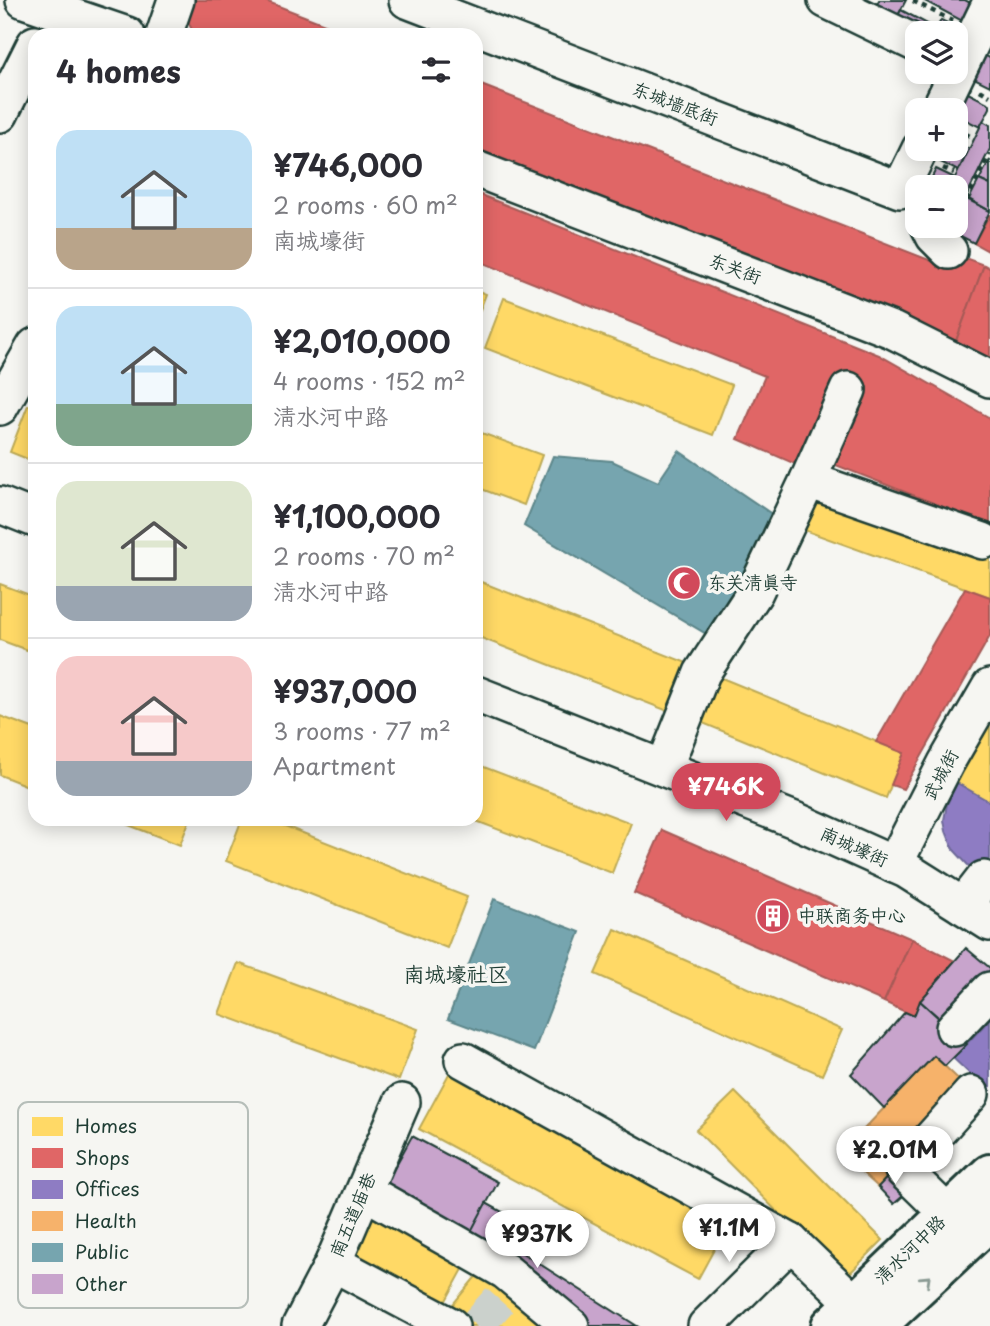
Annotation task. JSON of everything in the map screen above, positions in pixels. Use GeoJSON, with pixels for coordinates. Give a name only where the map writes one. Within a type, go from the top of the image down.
{"type":"FeatureCollection","features":[{"type":"Feature","properties":{"kind":"main road","name":"清水河中路"},"geometry":{"type":"LineString","coordinates":[[854,1318],[948,1214],[990,1174]]}},
{"type":"Feature","properties":{"kind":"main road","name":"清水河中路"},"geometry":{"type":"LineString","coordinates":[[854,1318],[990,1220]]}},
{"type":"Feature","properties":{"kind":"street"},"geometry":{"type":"LineString","coordinates":[[166,28],[176,0]]}},
{"type":"Feature","properties":{"kind":"street","name":"东城墙底街"},"geometry":{"type":"LineString","coordinates":[[407,0],[480,28]]}},
{"type":"Feature","properties":{"kind":"street"},"geometry":{"type":"LineString","coordinates":[[827,0],[905,38]]}},
{"type":"Feature","properties":{"kind":"street"},"geometry":{"type":"LineString","coordinates":[[968,46],[990,4]]}},
{"type":"Feature","properties":{"kind":"street"},"geometry":{"type":"LineString","coordinates":[[39,15],[96,28]]}},
{"type":"Feature","properties":{"kind":"street","name":"东城墙底街"},"geometry":{"type":"LineString","coordinates":[[483,29],[900,190],[916,172]]}},
{"type":"Feature","properties":{"kind":"street"},"geometry":{"type":"LineString","coordinates":[[0,114],[28,58]]}},
{"type":"Feature","properties":{"kind":"street","name":"东关街"},"geometry":{"type":"LineString","coordinates":[[483,172],[892,330],[990,379]]}},
{"type":"Feature","properties":{"kind":"street"},"geometry":{"type":"LineString","coordinates":[[0,407],[28,358]]}},
{"type":"Feature","properties":{"kind":"street"},"geometry":{"type":"LineString","coordinates":[[663,768],[702,673],[755,592],[848,390]]}},
{"type":"Feature","properties":{"kind":"street"},"geometry":{"type":"LineString","coordinates":[[808,480],[983,541]]}},
{"type":"Feature","properties":{"kind":"street"},"geometry":{"type":"LineString","coordinates":[[0,505],[28,516]]}},
{"type":"Feature","properties":{"kind":"street","name":"武城街"},"geometry":{"type":"LineString","coordinates":[[894,864],[946,763],[990,687]]}},
{"type":"Feature","properties":{"kind":"street","name":"南城壕街"},"geometry":{"type":"LineString","coordinates":[[483,697],[797,821],[979,903]]}},
{"type":"Feature","properties":{"kind":"street"},"geometry":{"type":"LineString","coordinates":[[954,1028],[990,989]]}},
{"type":"Feature","properties":{"kind":"street"},"geometry":{"type":"LineString","coordinates":[[463,1060],[792,1242],[854,1318]]}},
{"type":"Feature","properties":{"kind":"street"},"geometry":{"type":"LineString","coordinates":[[948,1214],[903,1170],[971,1094]]}},
{"type":"Feature","properties":{"kind":"street","name":"南五道庙巷"},"geometry":{"type":"LineString","coordinates":[[300,1326],[333,1263],[402,1102]]}},
{"type":"Feature","properties":{"kind":"street"},"geometry":{"type":"LineString","coordinates":[[380,1200],[505,1271],[512,1284],[571,1326]]}},
{"type":"Feature","properties":{"kind":"street"},"geometry":{"type":"LineString","coordinates":[[706,1326],[792,1242]]}},
{"type":"Feature","properties":{"kind":"street"},"geometry":{"type":"LineString","coordinates":[[333,1263],[451,1326]]}},
{"type":"Feature","properties":{"kind":"path"},"geometry":{"type":"LineString","coordinates":[[913,1],[952,21]]}},
{"type":"Feature","properties":{"kind":"path"},"geometry":{"type":"LineString","coordinates":[[968,135],[972,137]]}},
{"type":"Feature","properties":{"kind":"path"},"geometry":{"type":"LineString","coordinates":[[968,196],[990,153]]}},
{"type":"Feature","properties":{"kind":"building: Homes"},"geometry":{"type":"Polygon","coordinates":[[[504,298],[732,385],[713,435],[485,348],[504,298]]]}},
{"type":"Feature","properties":{"kind":"building: Homes"},"geometry":{"type":"Polygon","coordinates":[[[28,405],[28,459],[10,452],[28,405]]]}},
{"type":"Feature","properties":{"kind":"building: Homes"},"geometry":{"type":"Polygon","coordinates":[[[483,434],[542,455],[524,505],[483,490],[483,434]]]}},
{"type":"Feature","properties":{"kind":"building: Homes"},"geometry":{"type":"Polygon","coordinates":[[[816,487],[990,550],[990,597],[801,529],[816,487]]]}},
{"type":"Feature","properties":{"kind":"building: Homes"},"geometry":{"type":"Polygon","coordinates":[[[483,583],[692,665],[673,713],[483,639],[483,583]]]}},
{"type":"Feature","properties":{"kind":"building: Homes"},"geometry":{"type":"Polygon","coordinates":[[[0,584],[28,594],[28,650],[0,640],[0,584]]]}},
{"type":"Feature","properties":{"kind":"building: Homes"},"geometry":{"type":"Polygon","coordinates":[[[712,674],[904,753],[886,798],[693,719],[712,674]]]}},
{"type":"Feature","properties":{"kind":"building: Homes"},"geometry":{"type":"Polygon","coordinates":[[[0,716],[28,726],[28,786],[0,775],[0,716]]]}},
{"type":"Feature","properties":{"kind":"building: Homes"},"geometry":{"type":"Polygon","coordinates":[[[990,723],[990,802],[957,783],[990,723]]]}},
{"type":"Feature","properties":{"kind":"building: Homes"},"geometry":{"type":"Polygon","coordinates":[[[483,767],[631,823],[612,873],[483,824],[483,767]]]}},
{"type":"Feature","properties":{"kind":"building: Homes"},"geometry":{"type":"Polygon","coordinates":[[[131,826],[187,826],[180,845],[131,826]]]}},
{"type":"Feature","properties":{"kind":"building: Homes"},"geometry":{"type":"Polygon","coordinates":[[[239,826],[285,826],[467,897],[447,948],[226,861],[239,826]]]}},
{"type":"Feature","properties":{"kind":"building: Homes"},"geometry":{"type":"Polygon","coordinates":[[[615,929],[842,1030],[822,1075],[595,974],[615,929]]]}},
{"type":"Feature","properties":{"kind":"building: Homes"},"geometry":{"type":"Polygon","coordinates":[[[238,963],[418,1029],[399,1080],[219,1014],[238,963]]]}},
{"type":"Feature","properties":{"kind":"building: Homes"},"geometry":{"type":"Polygon","coordinates":[[[451,1070],[730,1220],[698,1279],[419,1129],[451,1070]]]}},
{"type":"Feature","properties":{"kind":"building: Homes"},"geometry":{"type":"Polygon","coordinates":[[[735,1092],[883,1240],[844,1279],[696,1130],[735,1092]]]}},
{"type":"Feature","properties":{"kind":"building: Homes"},"geometry":{"type":"Polygon","coordinates":[[[367,1206],[468,1260],[443,1306],[343,1252],[367,1206]]]}},
{"type":"Feature","properties":{"kind":"building: Homes"},"geometry":{"type":"Polygon","coordinates":[[[483,1268],[553,1326],[468,1326],[448,1310],[483,1268]]]}},
{"type":"Feature","properties":{"kind":"building: Shops"},"geometry":{"type":"Polygon","coordinates":[[[181,0],[263,0],[335,28],[191,28],[181,0]]]}},
{"type":"Feature","properties":{"kind":"building: Shops"},"geometry":{"type":"Polygon","coordinates":[[[483,86],[952,269],[957,255],[984,265],[956,341],[483,154],[483,86]]]}},
{"type":"Feature","properties":{"kind":"building: Shops"},"geometry":{"type":"Polygon","coordinates":[[[483,196],[879,355],[990,418],[990,525],[828,462],[859,390],[833,380],[802,467],[738,439],[765,376],[483,263],[483,196]]]}},
{"type":"Feature","properties":{"kind":"building: Shops"},"geometry":{"type":"Polygon","coordinates":[[[990,214],[990,252],[974,243],[990,214]]]}},
{"type":"Feature","properties":{"kind":"building: Shops"},"geometry":{"type":"Polygon","coordinates":[[[984,265],[990,268],[990,358],[956,341],[984,265]]]}},
{"type":"Feature","properties":{"kind":"building: Shops"},"geometry":{"type":"Polygon","coordinates":[[[965,588],[990,597],[990,636],[903,789],[891,785],[904,753],[876,742],[965,588]]]}},
{"type":"Feature","properties":{"kind":"building: Shops","name":"中联商务中心"},"geometry":{"type":"Polygon","coordinates":[[[662,830],[912,939],[884,1002],[634,893],[662,830]]]}},
{"type":"Feature","properties":{"kind":"building: Shops"},"geometry":{"type":"Polygon","coordinates":[[[912,939],[955,961],[920,1001],[914,1016],[884,1002],[912,939]]]}},
{"type":"Feature","properties":{"kind":"building: Offices"},"geometry":{"type":"Polygon","coordinates":[[[957,783],[990,802],[990,859],[978,876],[953,849],[946,831],[944,820],[947,804],[957,783]]]}},
{"type":"Feature","properties":{"kind":"building: Offices"},"geometry":{"type":"Polygon","coordinates":[[[990,1019],[990,1093],[953,1058],[990,1019]]]}},
{"type":"Feature","properties":{"kind":"building: Health"},"geometry":{"type":"Polygon","coordinates":[[[934,1056],[970,1090],[878,1187],[841,1153],[934,1056]]]}},
{"type":"Feature","properties":{"kind":"building: Public","name":"东关清真寺"},"geometry":{"type":"Polygon","coordinates":[[[679,451],[782,521],[715,639],[524,526],[553,456],[612,461],[658,482],[679,451]]]}},
{"type":"Feature","properties":{"kind":"building: Public"},"geometry":{"type":"Polygon","coordinates":[[[494,899],[580,932],[534,1051],[448,1019],[494,899]]]}},
{"type":"Feature","properties":{"kind":"building: Other"},"geometry":{"type":"Polygon","coordinates":[[[879,0],[906,0],[891,29],[870,17],[879,0]]]}},
{"type":"Feature","properties":{"kind":"building: Other"},"geometry":{"type":"Polygon","coordinates":[[[923,0],[965,0],[976,6],[967,21],[962,21],[923,0]]]}},
{"type":"Feature","properties":{"kind":"building: Other"},"geometry":{"type":"Polygon","coordinates":[[[901,10],[922,21],[905,21],[905,31],[891,29],[901,10]]]}},
{"type":"Feature","properties":{"kind":"building: Other"},"geometry":{"type":"Polygon","coordinates":[[[975,50],[990,58],[990,86],[968,75],[968,65],[975,50]]]}},
{"type":"Feature","properties":{"kind":"building: Other"},"geometry":{"type":"Polygon","coordinates":[[[956,87],[990,104],[980,127],[968,121],[968,98],[956,98],[956,87]]]}},
{"type":"Feature","properties":{"kind":"building: Other"},"geometry":{"type":"Polygon","coordinates":[[[983,121],[990,125],[990,149],[968,193],[968,175],[956,175],[963,161],[968,161],[968,151],[983,121]]]}},
{"type":"Feature","properties":{"kind":"building: Other"},"geometry":{"type":"Polygon","coordinates":[[[990,160],[990,185],[979,180],[990,160]]]}},
{"type":"Feature","properties":{"kind":"building: Other"},"geometry":{"type":"Polygon","coordinates":[[[939,161],[963,161],[958,171],[939,161]]]}},
{"type":"Feature","properties":{"kind":"building: Other"},"geometry":{"type":"Polygon","coordinates":[[[936,169],[949,175],[933,175],[936,169]]]}},
{"type":"Feature","properties":{"kind":"building: Other"},"geometry":{"type":"Polygon","coordinates":[[[979,180],[990,185],[990,211],[969,199],[979,180]]]}},
{"type":"Feature","properties":{"kind":"building: Other"},"geometry":{"type":"Polygon","coordinates":[[[968,200],[990,211],[974,243],[964,238],[968,238],[968,200]]]}},
{"type":"Feature","properties":{"kind":"building: Other"},"geometry":{"type":"Polygon","coordinates":[[[966,948],[990,968],[990,972],[945,1023],[920,1001],[966,948]]]}},
{"type":"Feature","properties":{"kind":"building: Other"},"geometry":{"type":"Polygon","coordinates":[[[920,1001],[967,1044],[945,1066],[934,1056],[884,1108],[851,1074],[905,1012],[914,1016],[920,1001]]]}},
{"type":"Feature","properties":{"kind":"building: Other"},"geometry":{"type":"Polygon","coordinates":[[[412,1136],[498,1182],[472,1231],[385,1185],[412,1136]]]}},
{"type":"Feature","properties":{"kind":"building: Other"},"geometry":{"type":"Polygon","coordinates":[[[896,1168],[913,1187],[894,1204],[878,1187],[896,1168]]]}},
{"type":"Feature","properties":{"kind":"building: Other"},"geometry":{"type":"Polygon","coordinates":[[[486,1203],[524,1224],[513,1247],[637,1326],[586,1326],[467,1239],[486,1203]]]}},
{"type":"Feature","properties":{"kind":"tunnel"},"geometry":{"type":"LineString","coordinates":[[476,1326],[509,1289]]}},
{"type":"Feature","properties":{"kind":"place","name":"东关清真寺"},"geometry":{"type":"Point","coordinates":[684,583]}},
{"type":"Feature","properties":{"kind":"place","name":"中联商务中心"},"geometry":{"type":"Point","coordinates":[773,916]}},
{"type":"Feature","properties":{"kind":"district","name":"南城壕社区"},"geometry":{"type":"Point","coordinates":[456,975]}}]}
